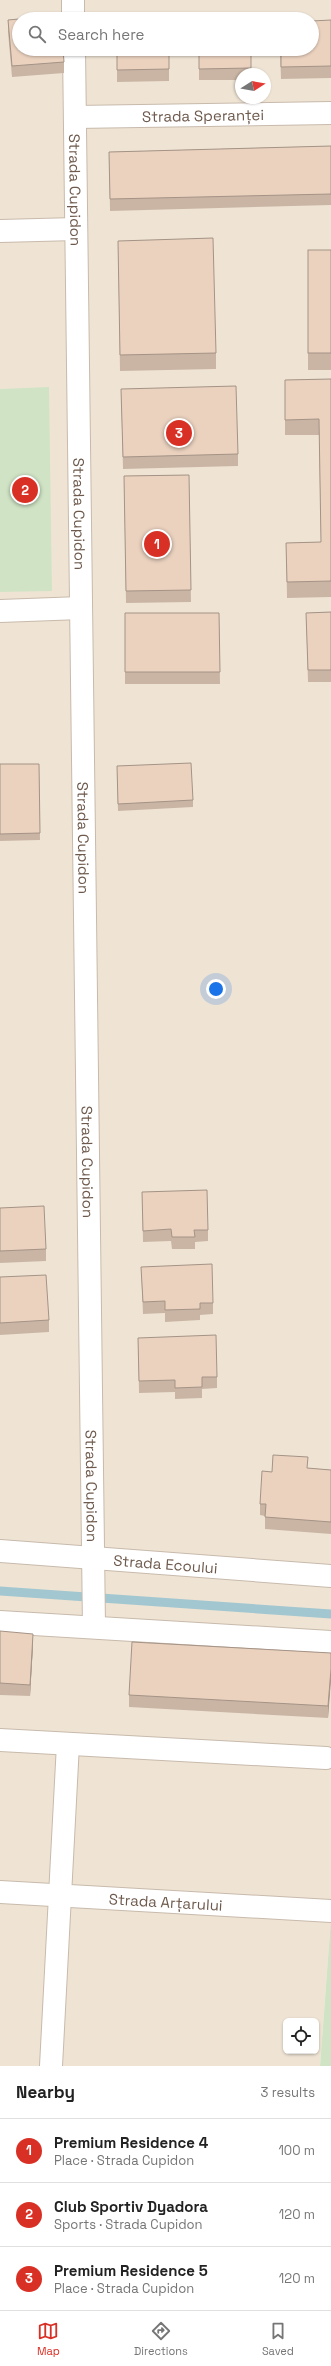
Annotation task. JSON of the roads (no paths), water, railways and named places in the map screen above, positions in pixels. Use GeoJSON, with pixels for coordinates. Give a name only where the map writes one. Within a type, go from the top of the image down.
{"type":"FeatureCollection","features":[{"type":"Feature","properties":{"kind":"street"},"geometry":{"type":"LineString","coordinates":[[73,0],[73,12]]}},
{"type":"Feature","properties":{"kind":"street","name":"Strada Cupidon"},"geometry":{"type":"LineString","coordinates":[[74,56],[94,1618]]}},
{"type":"Feature","properties":{"kind":"street","name":"Strada Speranței"},"geometry":{"type":"LineString","coordinates":[[74,117],[331,113]]}},
{"type":"Feature","properties":{"kind":"street"},"geometry":{"type":"LineString","coordinates":[[0,232],[76,229]]}},
{"type":"Feature","properties":{"kind":"street"},"geometry":{"type":"LineString","coordinates":[[0,611],[81,608]]}},
{"type":"Feature","properties":{"kind":"street","name":"Strada Ecoului"},"geometry":{"type":"LineString","coordinates":[[0,1551],[94,1565],[331,1576]]}},
{"type":"Feature","properties":{"kind":"street"},"geometry":{"type":"LineString","coordinates":[[0,1622],[94,1618],[331,1642]]}},
{"type":"Feature","properties":{"kind":"street"},"geometry":{"type":"LineString","coordinates":[[0,1740],[326,1758]]}},
{"type":"Feature","properties":{"kind":"street"},"geometry":{"type":"LineString","coordinates":[[51,2066],[68,1744]]}},
{"type":"Feature","properties":{"kind":"street","name":"Strada Arțarului"},"geometry":{"type":"LineString","coordinates":[[0,1892],[331,1911]]}},
{"type":"Feature","properties":{"kind":"waterway"},"geometry":{"type":"LineString","coordinates":[[0,1591],[331,1614]]}},
{"type":"Feature","properties":{"kind":"place","name":"Premium Residence 5"},"geometry":{"type":"Point","coordinates":[179,433]}},
{"type":"Feature","properties":{"kind":"place","name":"Club Sportiv Dyadora"},"geometry":{"type":"Point","coordinates":[25,490]}},
{"type":"Feature","properties":{"kind":"place","name":"Premium Residence 4"},"geometry":{"type":"Point","coordinates":[157,544]}}]}
